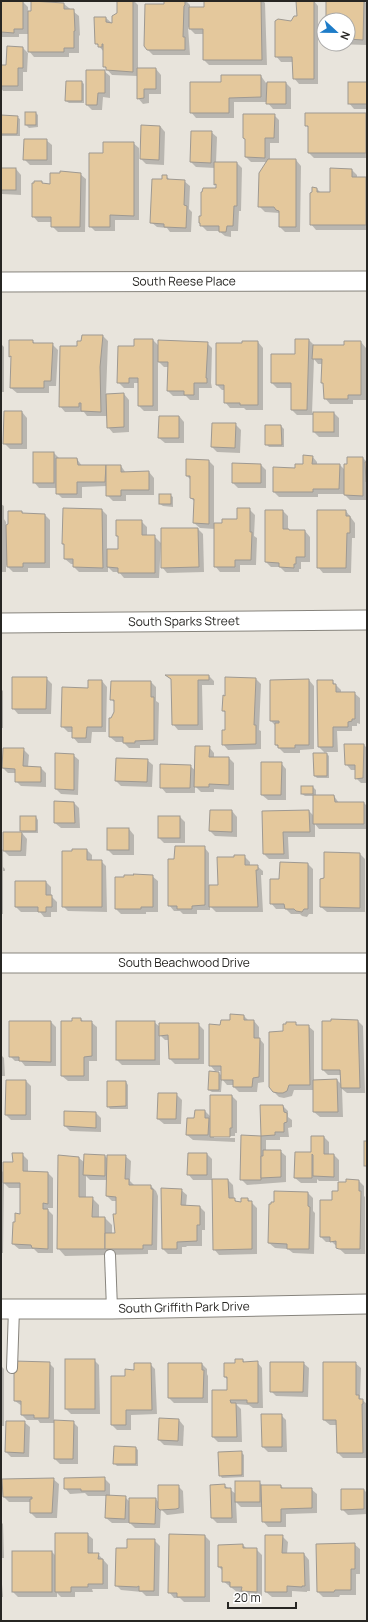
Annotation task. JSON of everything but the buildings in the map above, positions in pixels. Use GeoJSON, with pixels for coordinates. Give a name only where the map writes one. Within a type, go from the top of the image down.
{"type":"FeatureCollection","features":[{"type":"Feature","properties":{"kind":"street","name":"South Reese Place"},"geometry":{"type":"LineString","coordinates":[[1,282],[367,280]]}},
{"type":"Feature","properties":{"kind":"street","name":"South Sparks Street"},"geometry":{"type":"LineString","coordinates":[[1,623],[367,620]]}},
{"type":"Feature","properties":{"kind":"street","name":"South Beachwood Drive"},"geometry":{"type":"LineString","coordinates":[[1,963],[367,963]]}},
{"type":"Feature","properties":{"kind":"street","name":"South Griffith Park Drive"},"geometry":{"type":"LineString","coordinates":[[8,1309],[112,1309],[367,1304]]}},
{"type":"Feature","properties":{"kind":"lane"},"geometry":{"type":"LineString","coordinates":[[110,1255],[112,1309]]}},
{"type":"Feature","properties":{"kind":"lane"},"geometry":{"type":"LineString","coordinates":[[8,1309],[12,1368]]}}]}
